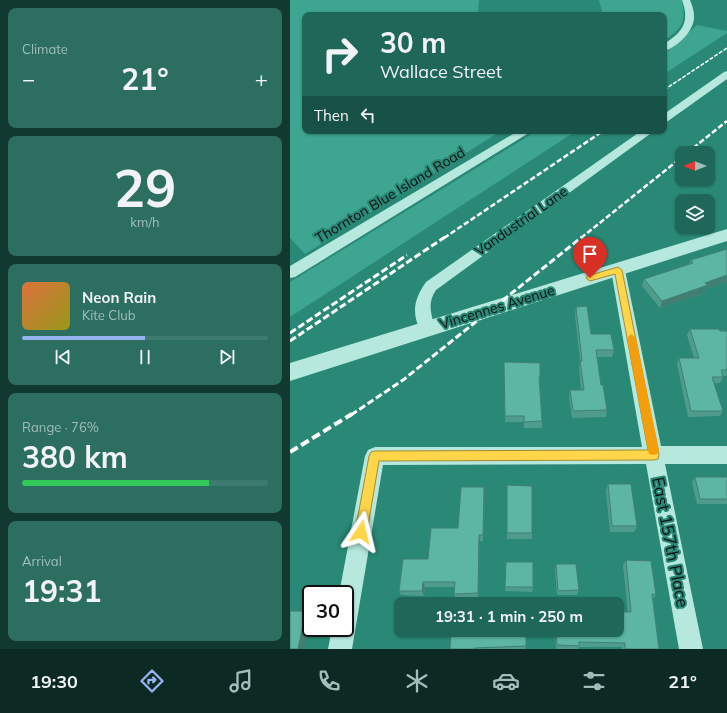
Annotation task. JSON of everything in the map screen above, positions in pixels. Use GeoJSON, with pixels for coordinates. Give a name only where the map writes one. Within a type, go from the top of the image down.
{"type":"FeatureCollection","features":[{"type":"Feature","properties":{"kind":"street"},"geometry":{"type":"LineString","coordinates":[[667,46],[681,36],[687,28],[690,20],[690,8],[686,0]]}},
{"type":"Feature","properties":{"kind":"street"},"geometry":{"type":"LineString","coordinates":[[667,117],[727,74]]}},
{"type":"Feature","properties":{"kind":"street","name":"Thornton Blue Island Road"},"geometry":{"type":"LineString","coordinates":[[290,273],[521,134]]}},
{"type":"Feature","properties":{"kind":"street","name":"Vandustrial Lane"},"geometry":{"type":"LineString","coordinates":[[427,328],[422,308],[423,297],[430,286],[644,134]]}},
{"type":"Feature","properties":{"kind":"street","name":"Vincennes Avenue"},"geometry":{"type":"LineString","coordinates":[[290,372],[727,235]]}},
{"type":"Feature","properties":{"kind":"street","name":"East 157th Place"},"geometry":{"type":"LineString","coordinates":[[618,270],[691,649]]}},
{"type":"Feature","properties":{"kind":"street"},"geometry":{"type":"LineString","coordinates":[[352,585],[375,456],[727,455]]}},
{"type":"Feature","properties":{"kind":"street"},"geometry":{"type":"LineString","coordinates":[[340,649],[342,637]]}},
{"type":"Feature","properties":{"kind":"green space"},"geometry":{"type":"Polygon","coordinates":[[[290,0],[479,0],[478,12],[302,12],[302,134],[496,134],[305,254],[290,238],[290,0]]]}},
{"type":"Feature","properties":{"kind":"green space"},"geometry":{"type":"Polygon","coordinates":[[[599,0],[682,0],[684,14],[682,24],[667,39],[667,12],[602,12],[599,0]]]}},
{"type":"Feature","properties":{"kind":"green space"},"geometry":{"type":"Polygon","coordinates":[[[697,25],[727,31],[727,33],[667,72],[667,51],[697,25]]]}},
{"type":"Feature","properties":{"kind":"green space"},"geometry":{"type":"Polygon","coordinates":[[[532,134],[571,134],[290,317],[290,282],[532,134]]]}},
{"type":"Feature","properties":{"kind":"building"},"geometry":{"type":"Polygon","coordinates":[[[727,249],[727,275],[705,283],[708,285],[662,301],[644,279],[693,263],[691,260],[727,249]]]}},
{"type":"Feature","properties":{"kind":"building"},"geometry":{"type":"Polygon","coordinates":[[[587,306],[591,334],[611,334],[614,350],[596,350],[601,385],[603,385],[607,410],[573,411],[570,390],[584,390],[576,307],[587,306]]]}},
{"type":"Feature","properties":{"kind":"building"},"geometry":{"type":"Polygon","coordinates":[[[690,329],[719,329],[720,331],[727,331],[727,370],[721,370],[723,377],[712,377],[723,411],[691,411],[679,358],[699,358],[690,329]]]}},
{"type":"Feature","properties":{"kind":"building"},"geometry":{"type":"Polygon","coordinates":[[[504,362],[540,363],[539,377],[542,421],[524,422],[524,416],[505,416],[504,362]]]}},
{"type":"Feature","properties":{"kind":"building"},"geometry":{"type":"Polygon","coordinates":[[[695,477],[727,477],[727,499],[700,499],[695,477]]]}},
{"type":"Feature","properties":{"kind":"building"},"geometry":{"type":"Polygon","coordinates":[[[608,484],[631,484],[637,526],[612,526],[608,484]]]}},
{"type":"Feature","properties":{"kind":"building"},"geometry":{"type":"Polygon","coordinates":[[[507,485],[532,486],[532,533],[507,533],[507,485]]]}},
{"type":"Feature","properties":{"kind":"building"},"geometry":{"type":"Polygon","coordinates":[[[461,487],[484,487],[483,535],[479,535],[478,593],[454,594],[455,582],[423,582],[422,591],[399,591],[403,559],[428,559],[431,528],[458,528],[461,487]]]}},
{"type":"Feature","properties":{"kind":"building"},"geometry":{"type":"Polygon","coordinates":[[[626,560],[651,561],[656,595],[652,594],[659,649],[625,649],[625,643],[579,642],[579,646],[557,645],[556,637],[624,637],[624,612],[631,612],[626,560]]]}},
{"type":"Feature","properties":{"kind":"building"},"geometry":{"type":"Polygon","coordinates":[[[506,562],[533,562],[533,587],[505,587],[506,562]]]}},
{"type":"Feature","properties":{"kind":"building"},"geometry":{"type":"Polygon","coordinates":[[[556,564],[576,564],[579,590],[558,591],[556,564]]]}},
{"type":"Feature","properties":{"kind":"building"},"geometry":{"type":"Polygon","coordinates":[[[290,611],[302,611],[302,630],[298,649],[290,649],[290,611]]]}},
{"type":"Feature","properties":{"kind":"building"},"geometry":{"type":"Polygon","coordinates":[[[451,637],[526,637],[526,646],[450,649],[451,637]]]}},
{"type":"Feature","properties":{"kind":"railway"},"geometry":{"type":"LineString","coordinates":[[667,88],[727,48]]}},
{"type":"Feature","properties":{"kind":"railway"},"geometry":{"type":"LineString","coordinates":[[696,146],[727,121]]}},
{"type":"Feature","properties":{"kind":"railway"},"geometry":{"type":"LineString","coordinates":[[444,238],[599,134]]}},
{"type":"Feature","properties":{"kind":"railway"},"geometry":{"type":"LineString","coordinates":[[581,238],[675,163]]}},
{"type":"Feature","properties":{"kind":"railway"},"geometry":{"type":"LineString","coordinates":[[290,341],[445,237]]}},
{"type":"Feature","properties":{"kind":"railway"},"geometry":{"type":"LineString","coordinates":[[351,415],[403,380],[582,237]]}},
{"type":"Feature","properties":{"kind":"railway"},"geometry":{"type":"LineString","coordinates":[[290,333],[407,255]]}},
{"type":"Feature","properties":{"kind":"railway"},"geometry":{"type":"LineString","coordinates":[[290,452],[352,414]]}},
{"type":"Feature","properties":{"kind":"slow traffic"},"geometry":{"type":"LineString","coordinates":[[631,338],[653,450]]}},
{"type":"Feature","properties":{"kind":"route"},"geometry":{"type":"LineString","coordinates":[[361,532],[375,456],[654,455],[618,270],[590,278]]}}]}
